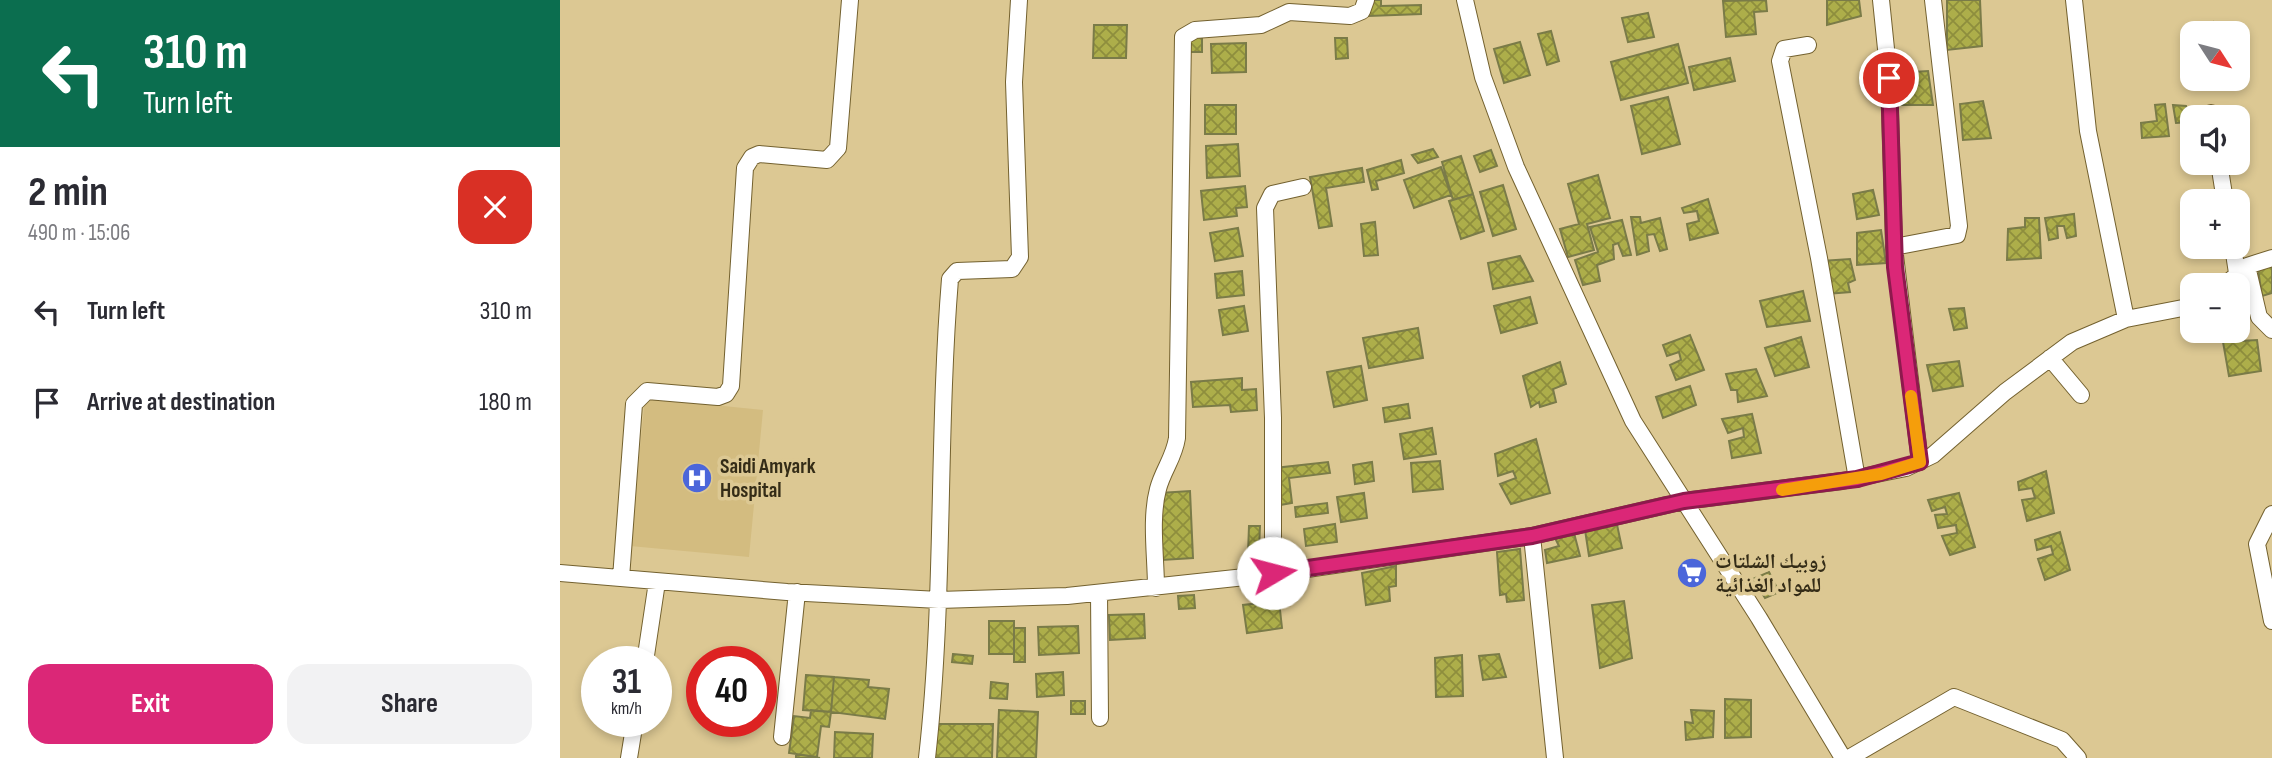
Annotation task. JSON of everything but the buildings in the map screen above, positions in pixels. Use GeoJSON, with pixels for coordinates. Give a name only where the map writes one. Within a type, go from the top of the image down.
{"type":"FeatureCollection","features":[{"type":"Feature","properties":{"kind":"street"},"geometry":{"type":"LineString","coordinates":[[621,578],[634,404],[647,391],[718,397],[726,394],[731,386],[745,168],[752,157],[759,154],[827,160],[834,155],[838,148],[850,0]]}},
{"type":"Feature","properties":{"kind":"street"},"geometry":{"type":"LineString","coordinates":[[927,758],[936,672],[938,522],[950,279],[957,271],[1012,269],[1020,257],[1014,82],[1019,0]]}},
{"type":"Feature","properties":{"kind":"street"},"geometry":{"type":"LineString","coordinates":[[1156,588],[1156,504],[1163,476],[1175,454],[1177,438],[1183,37],[1195,30],[1261,25],[1289,12],[1350,16],[1362,11],[1366,0]]}},
{"type":"Feature","properties":{"kind":"street"},"geometry":{"type":"LineString","coordinates":[[1465,0],[1483,77],[1516,167],[1633,421],[1759,618],[1843,758]]}},
{"type":"Feature","properties":{"kind":"street"},"geometry":{"type":"LineString","coordinates":[[1881,0],[1889,78],[1894,247],[1920,462]]}},
{"type":"Feature","properties":{"kind":"street"},"geometry":{"type":"LineString","coordinates":[[1894,247],[1959,232],[1933,0]]}},
{"type":"Feature","properties":{"kind":"street"},"geometry":{"type":"LineString","coordinates":[[2074,0],[2088,131],[2126,319]]}},
{"type":"Feature","properties":{"kind":"street"},"geometry":{"type":"LineString","coordinates":[[1808,45],[1784,48],[1780,61],[1819,258],[1857,479]]}},
{"type":"Feature","properties":{"kind":"street"},"geometry":{"type":"LineString","coordinates":[[1273,573],[1273,418],[1265,208],[1272,194],[1303,187]]}},
{"type":"Feature","properties":{"kind":"street"},"geometry":{"type":"LineString","coordinates":[[2239,273],[2272,258]]}},
{"type":"Feature","properties":{"kind":"street"},"geometry":{"type":"LineString","coordinates":[[2238,259],[2259,317],[2272,330]]}},
{"type":"Feature","properties":{"kind":"street"},"geometry":{"type":"LineString","coordinates":[[560,573],[797,593],[939,600],[1156,588],[1532,536],[1684,501],[1857,479],[1920,462],[2072,342],[2126,319],[2180,309]]}},
{"type":"Feature","properties":{"kind":"street"},"geometry":{"type":"LineString","coordinates":[[2050,358],[2081,395]]}},
{"type":"Feature","properties":{"kind":"street"},"geometry":{"type":"LineString","coordinates":[[2272,514],[2257,544],[2272,621]]}},
{"type":"Feature","properties":{"kind":"street"},"geometry":{"type":"LineString","coordinates":[[1532,536],[1555,758]]}},
{"type":"Feature","properties":{"kind":"street"},"geometry":{"type":"LineString","coordinates":[[647,646],[657,582]]}},
{"type":"Feature","properties":{"kind":"street"},"geometry":{"type":"LineString","coordinates":[[782,737],[797,593]]}},
{"type":"Feature","properties":{"kind":"street"},"geometry":{"type":"LineString","coordinates":[[1099,593],[1100,718]]}},
{"type":"Feature","properties":{"kind":"street"},"geometry":{"type":"LineString","coordinates":[[1849,758],[1954,697],[2062,740],[2078,758]]}},
{"type":"Feature","properties":{"kind":"street"},"geometry":{"type":"LineString","coordinates":[[629,758],[632,737]]}},
{"type":"Feature","properties":{"kind":"shaded area","name":"Saidi Amyark Hospital"},"geometry":{"type":"Polygon","coordinates":[[[645,398],[763,410],[749,557],[630,546],[645,398]]]}},
{"type":"Feature","properties":{"kind":"slow traffic"},"geometry":{"type":"LineString","coordinates":[[1782,490],[1896,471],[1920,462],[1911,396]]}},
{"type":"Feature","properties":{"kind":"place","name":"Saidi Amyark Hospital"},"geometry":{"type":"Point","coordinates":[697,478]}},
{"type":"Feature","properties":{"kind":"place","name":"زوبيك الشلتات للمواد الغذائية"},"geometry":{"type":"Point","coordinates":[1692,573]}},
{"type":"Feature","properties":{"kind":"route"},"geometry":{"type":"LineString","coordinates":[[1273,573],[1532,536],[1684,501],[1857,479],[1896,471],[1920,462],[1895,267],[1889,78]]}}]}
